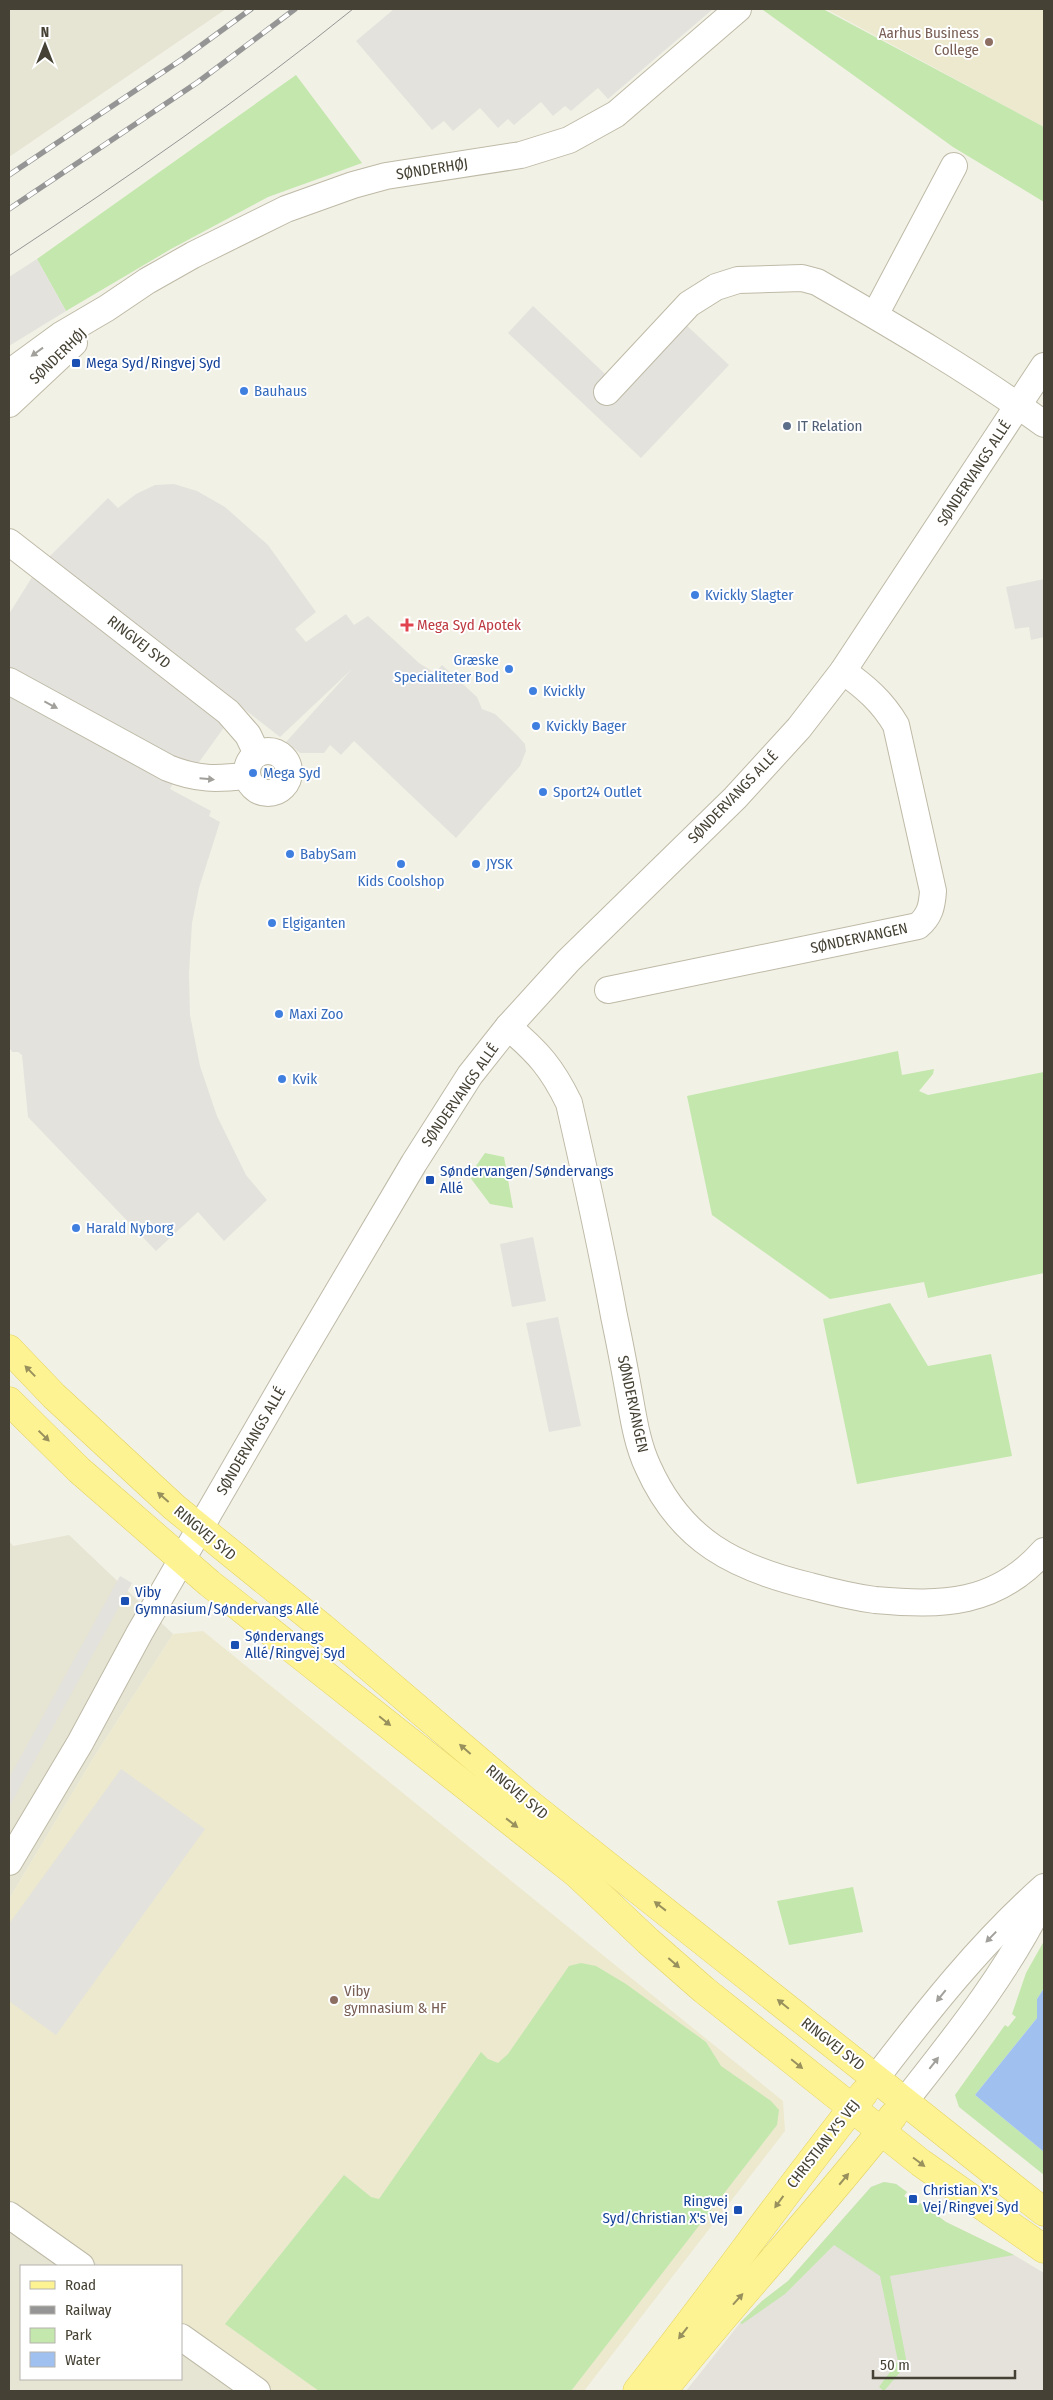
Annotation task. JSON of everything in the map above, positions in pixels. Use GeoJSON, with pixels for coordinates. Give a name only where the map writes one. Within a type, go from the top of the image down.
{"type":"FeatureCollection","features":[{"type":"Feature","properties":{"kind":"main road","name":"RINGVEJ SYD"},"geometry":{"type":"LineString","coordinates":[[9,1349],[54,1396],[131,1469],[322,1627],[526,1801],[1044,2212]]}},
{"type":"Feature","properties":{"kind":"main road","name":"RINGVEJ SYD"},"geometry":{"type":"LineString","coordinates":[[9,1402],[79,1470],[182,1560],[577,1874],[648,1941],[704,1990],[921,2164],[1044,2249]]}},
{"type":"Feature","properties":{"kind":"main road","name":"CHRISTIAN X'S VEJ"},"geometry":{"type":"LineString","coordinates":[[637,2391],[714,2293],[788,2189],[876,2078]]}},
{"type":"Feature","properties":{"kind":"main road"},"geometry":{"type":"LineString","coordinates":[[663,2391],[709,2333],[803,2228],[904,2102]]}},
{"type":"Feature","properties":{"kind":"main road"},"geometry":{"type":"LineString","coordinates":[[1006,2224],[1044,2244]]}},
{"type":"Feature","properties":{"kind":"street","name":"SØNDERHØJ"},"geometry":{"type":"LineString","coordinates":[[9,373],[61,335],[108,308],[146,281],[193,255],[294,206],[353,185],[386,176],[521,155],[569,140],[616,114],[738,9]]}},
{"type":"Feature","properties":{"kind":"street"},"geometry":{"type":"LineString","coordinates":[[875,315],[954,166]]}},
{"type":"Feature","properties":{"kind":"street","name":"SØNDERVANGS ALLÉ"},"geometry":{"type":"LineString","coordinates":[[607,392],[689,304],[716,287],[738,280],[802,278],[818,282],[875,315],[1018,405]]}},
{"type":"Feature","properties":{"kind":"street","name":"SØNDERHØJ"},"geometry":{"type":"LineString","coordinates":[[9,404],[66,351],[108,308]]}},
{"type":"Feature","properties":{"kind":"street","name":"SØNDERVANGS ALLÉ"},"geometry":{"type":"LineString","coordinates":[[9,1862],[80,1743],[200,1528],[414,1163],[470,1075],[508,1027],[568,960],[735,798],[799,728],[843,671],[1044,366]]}},
{"type":"Feature","properties":{"kind":"street"},"geometry":{"type":"LineString","coordinates":[[1018,405],[1044,424]]}},
{"type":"Feature","properties":{"kind":"street","name":"RINGVEJ SYD"},"geometry":{"type":"LineString","coordinates":[[9,542],[228,712],[248,735],[252,765],[209,779],[184,774],[168,768],[9,681]]}},
{"type":"Feature","properties":{"kind":"street","name":"SØNDERVANGEN"},"geometry":{"type":"LineString","coordinates":[[608,990],[918,926],[927,919],[932,906],[933,891],[896,725],[885,707],[869,690],[843,671]]}},
{"type":"Feature","properties":{"kind":"street","name":"SØNDERVANGEN"},"geometry":{"type":"LineString","coordinates":[[508,1027],[540,1054],[558,1080],[569,1103],[614,1312],[637,1438],[647,1466],[665,1501],[690,1528],[732,1560],[767,1575],[856,1598],[912,1603],[945,1602],[978,1597],[1006,1585],[1034,1563],[1044,1552]]}},
{"type":"Feature","properties":{"kind":"street","name":"CHRISTIAN X'S VEJ"},"geometry":{"type":"LineString","coordinates":[[876,2078],[971,1958],[1011,1916],[1044,1887]]}},
{"type":"Feature","properties":{"kind":"street"},"geometry":{"type":"LineString","coordinates":[[904,2102],[1000,1976],[1026,1935],[1044,1897]]}},
{"type":"Feature","properties":{"kind":"street"},"geometry":{"type":"LineString","coordinates":[[9,2215],[80,2265]]}},
{"type":"Feature","properties":{"kind":"street"},"geometry":{"type":"LineString","coordinates":[[182,2339],[257,2391]]}},
{"type":"Feature","properties":{"kind":"shaded area"},"geometry":{"type":"Polygon","coordinates":[[[9,9],[226,9],[9,157],[9,9]]]}},
{"type":"Feature","properties":{"kind":"shaded area"},"geometry":{"type":"Polygon","coordinates":[[[394,9],[713,9],[608,99],[598,88],[571,111],[565,106],[553,116],[541,102],[514,125],[508,119],[498,128],[480,108],[453,131],[444,121],[432,130],[356,41],[394,9]]]}},
{"type":"Feature","properties":{"kind":"shaded area"},"geometry":{"type":"Polygon","coordinates":[[[826,9],[1044,9],[1044,127],[826,9]]]}},
{"type":"Feature","properties":{"kind":"shaded area"},"geometry":{"type":"Polygon","coordinates":[[[37,259],[66,311],[9,346],[9,277],[37,259]]]}},
{"type":"Feature","properties":{"kind":"shaded area"},"geometry":{"type":"Polygon","coordinates":[[[533,306],[621,389],[684,323],[729,365],[641,458],[508,333],[533,306]]]}},
{"type":"Feature","properties":{"kind":"shaded area"},"geometry":{"type":"Polygon","coordinates":[[[174,484],[197,491],[225,507],[268,545],[316,612],[295,629],[306,642],[346,614],[354,625],[368,616],[419,663],[435,673],[442,665],[477,697],[482,709],[495,714],[517,735],[525,744],[526,751],[520,766],[456,838],[354,741],[341,755],[330,745],[324,753],[300,753],[286,742],[352,669],[280,737],[230,698],[225,726],[197,765],[185,759],[170,789],[211,811],[209,816],[220,822],[199,888],[192,923],[189,973],[190,1015],[200,1066],[217,1116],[246,1175],[267,1200],[224,1241],[198,1212],[156,1251],[28,1117],[22,1055],[18,1052],[12,1052],[9,1047],[9,614],[34,574],[108,498],[118,508],[136,494],[155,485],[174,484]]]}},
{"type":"Feature","properties":{"kind":"shaded area"},"geometry":{"type":"Polygon","coordinates":[[[1044,579],[1044,637],[1031,640],[1029,627],[1015,629],[1006,587],[1044,579]]]}},
{"type":"Feature","properties":{"kind":"shaded area"},"geometry":{"type":"Polygon","coordinates":[[[533,1237],[546,1301],[512,1307],[500,1244],[533,1237]]]}},
{"type":"Feature","properties":{"kind":"shaded area"},"geometry":{"type":"Polygon","coordinates":[[[558,1317],[581,1426],[549,1432],[526,1323],[558,1317]]]}},
{"type":"Feature","properties":{"kind":"shaded area"},"geometry":{"type":"Polygon","coordinates":[[[69,1535],[173,1634],[92,1760],[9,1899],[9,1541],[13,1546],[69,1535]]]}},
{"type":"Feature","properties":{"kind":"shaded area"},"geometry":{"type":"Polygon","coordinates":[[[120,1576],[132,1583],[9,1807],[9,1778],[120,1576]]]}},
{"type":"Feature","properties":{"kind":"shaded area","name":"Viby gymnasium & HF"},"geometry":{"type":"Polygon","coordinates":[[[203,1631],[783,2101],[785,2131],[584,2391],[274,2391],[182,2325],[182,2265],[100,2265],[9,2200],[9,1899],[92,1760],[173,1634],[203,1631]]]}},
{"type":"Feature","properties":{"kind":"shaded area"},"geometry":{"type":"Polygon","coordinates":[[[121,1769],[205,1829],[56,2035],[9,2001],[9,1924],[121,1769]]]}},
{"type":"Feature","properties":{"kind":"shaded area"},"geometry":{"type":"Polygon","coordinates":[[[884,2182],[896,2184],[907,2192],[904,2196],[918,2206],[920,2203],[946,2222],[1014,2255],[1044,2273],[1044,2391],[686,2391],[740,2323],[762,2301],[788,2281],[871,2187],[884,2182]]]}},
{"type":"Feature","properties":{"kind":"shaded area"},"geometry":{"type":"Polygon","coordinates":[[[9,2200],[100,2265],[20,2265],[20,2380],[182,2380],[182,2325],[274,2391],[9,2391],[9,2200]]]}},
{"type":"Feature","properties":{"kind":"green space"},"geometry":{"type":"Polygon","coordinates":[[[764,9],[823,9],[1044,127],[1044,202],[953,147],[764,9]]]}},
{"type":"Feature","properties":{"kind":"green space"},"geometry":{"type":"Polygon","coordinates":[[[296,75],[362,163],[268,197],[171,249],[66,311],[37,259],[296,75]]]}},
{"type":"Feature","properties":{"kind":"green space"},"geometry":{"type":"Polygon","coordinates":[[[898,1051],[902,1075],[934,1069],[933,1074],[919,1091],[928,1095],[1044,1072],[1044,1273],[928,1298],[924,1282],[830,1299],[712,1215],[687,1096],[898,1051]]]}},
{"type":"Feature","properties":{"kind":"green space"},"geometry":{"type":"Polygon","coordinates":[[[485,1153],[504,1157],[513,1208],[490,1204],[469,1176],[485,1153]]]}},
{"type":"Feature","properties":{"kind":"green space"},"geometry":{"type":"Polygon","coordinates":[[[890,1303],[928,1366],[991,1354],[1012,1456],[857,1484],[823,1319],[890,1303]]]}},
{"type":"Feature","properties":{"kind":"green space"},"geometry":{"type":"Polygon","coordinates":[[[853,1887],[863,1932],[789,1945],[777,1901],[853,1887]]]}},
{"type":"Feature","properties":{"kind":"green space"},"geometry":{"type":"Polygon","coordinates":[[[1044,1941],[1044,1988],[1037,1999],[1037,2018],[975,2095],[1044,2152],[1044,2175],[959,2107],[955,2095],[1005,2025],[1008,2027],[1016,2017],[1012,2014],[1026,1973],[1044,1941]]]}},
{"type":"Feature","properties":{"kind":"green space"},"geometry":{"type":"Polygon","coordinates":[[[581,1963],[596,1966],[626,1984],[706,2042],[721,2066],[771,2101],[779,2110],[777,2125],[571,2391],[319,2391],[225,2324],[344,2175],[371,2197],[379,2199],[481,2052],[488,2059],[498,2063],[508,2054],[569,1966],[581,1963]]]}},
{"type":"Feature","properties":{"kind":"green space"},"geometry":{"type":"Polygon","coordinates":[[[884,2182],[896,2184],[907,2192],[904,2196],[918,2206],[920,2203],[946,2222],[1014,2255],[890,2276],[907,2364],[884,2391],[879,2387],[898,2361],[880,2276],[834,2245],[785,2294],[742,2324],[740,2323],[762,2301],[788,2281],[871,2187],[884,2182]]]}},
{"type":"Feature","properties":{"kind":"water"},"geometry":{"type":"Polygon","coordinates":[[[1044,1988],[1044,2152],[975,2095],[1037,2018],[1037,1999],[1044,1988]]]}},
{"type":"Feature","properties":{"kind":"tram line"},"geometry":{"type":"LineString","coordinates":[[9,256],[184,137],[353,9]]}},
{"type":"Feature","properties":{"kind":"railway"},"geometry":{"type":"LineString","coordinates":[[9,175],[181,60],[251,9]]}},
{"type":"Feature","properties":{"kind":"railway"},"geometry":{"type":"LineString","coordinates":[[9,209],[198,82],[295,9]]}},
{"type":"Feature","properties":{"kind":"place","name":"Aarhus Business College"},"geometry":{"type":"Point","coordinates":[989,42]}},
{"type":"Feature","properties":{"kind":"place","name":"Mega Syd/Ringvej Syd"},"geometry":{"type":"Point","coordinates":[76,363]}},
{"type":"Feature","properties":{"kind":"place","name":"Bauhaus"},"geometry":{"type":"Point","coordinates":[244,391]}},
{"type":"Feature","properties":{"kind":"place","name":"IT Relation"},"geometry":{"type":"Point","coordinates":[787,426]}},
{"type":"Feature","properties":{"kind":"place","name":"Kvickly Slagter"},"geometry":{"type":"Point","coordinates":[695,595]}},
{"type":"Feature","properties":{"kind":"place","name":"Mega Syd Apotek"},"geometry":{"type":"Point","coordinates":[407,625]}},
{"type":"Feature","properties":{"kind":"place","name":"Græske Specialiteter Bod"},"geometry":{"type":"Point","coordinates":[509,669]}},
{"type":"Feature","properties":{"kind":"place","name":"Kvickly"},"geometry":{"type":"Point","coordinates":[533,691]}},
{"type":"Feature","properties":{"kind":"place","name":"Kvickly Bager"},"geometry":{"type":"Point","coordinates":[536,726]}},
{"type":"Feature","properties":{"kind":"place","name":"Mega Syd"},"geometry":{"type":"Point","coordinates":[253,773]}},
{"type":"Feature","properties":{"kind":"place","name":"Sport24 Outlet"},"geometry":{"type":"Point","coordinates":[543,792]}},
{"type":"Feature","properties":{"kind":"place","name":"BabySam"},"geometry":{"type":"Point","coordinates":[290,854]}},
{"type":"Feature","properties":{"kind":"place","name":"Kids Coolshop"},"geometry":{"type":"Point","coordinates":[401,864]}},
{"type":"Feature","properties":{"kind":"place","name":"JYSK"},"geometry":{"type":"Point","coordinates":[476,864]}},
{"type":"Feature","properties":{"kind":"place","name":"Elgiganten"},"geometry":{"type":"Point","coordinates":[272,923]}},
{"type":"Feature","properties":{"kind":"place","name":"Maxi Zoo"},"geometry":{"type":"Point","coordinates":[279,1014]}},
{"type":"Feature","properties":{"kind":"place","name":"Kvik"},"geometry":{"type":"Point","coordinates":[282,1079]}},
{"type":"Feature","properties":{"kind":"place","name":"Søndervangen/Søndervangs Allé"},"geometry":{"type":"Point","coordinates":[430,1180]}},
{"type":"Feature","properties":{"kind":"place","name":"Harald Nyborg"},"geometry":{"type":"Point","coordinates":[76,1228]}},
{"type":"Feature","properties":{"kind":"place","name":"Viby Gymnasium/Søndervangs Allé"},"geometry":{"type":"Point","coordinates":[125,1601]}},
{"type":"Feature","properties":{"kind":"place","name":"Søndervangs Allé/Ringvej Syd"},"geometry":{"type":"Point","coordinates":[235,1645]}},
{"type":"Feature","properties":{"kind":"place","name":"Viby gymnasium & HF"},"geometry":{"type":"Point","coordinates":[334,2000]}},
{"type":"Feature","properties":{"kind":"place","name":"Christian X's Vej/Ringvej Syd"},"geometry":{"type":"Point","coordinates":[913,2199]}},
{"type":"Feature","properties":{"kind":"place","name":"Ringvej Syd/Christian X's Vej"},"geometry":{"type":"Point","coordinates":[738,2210]}}]}
